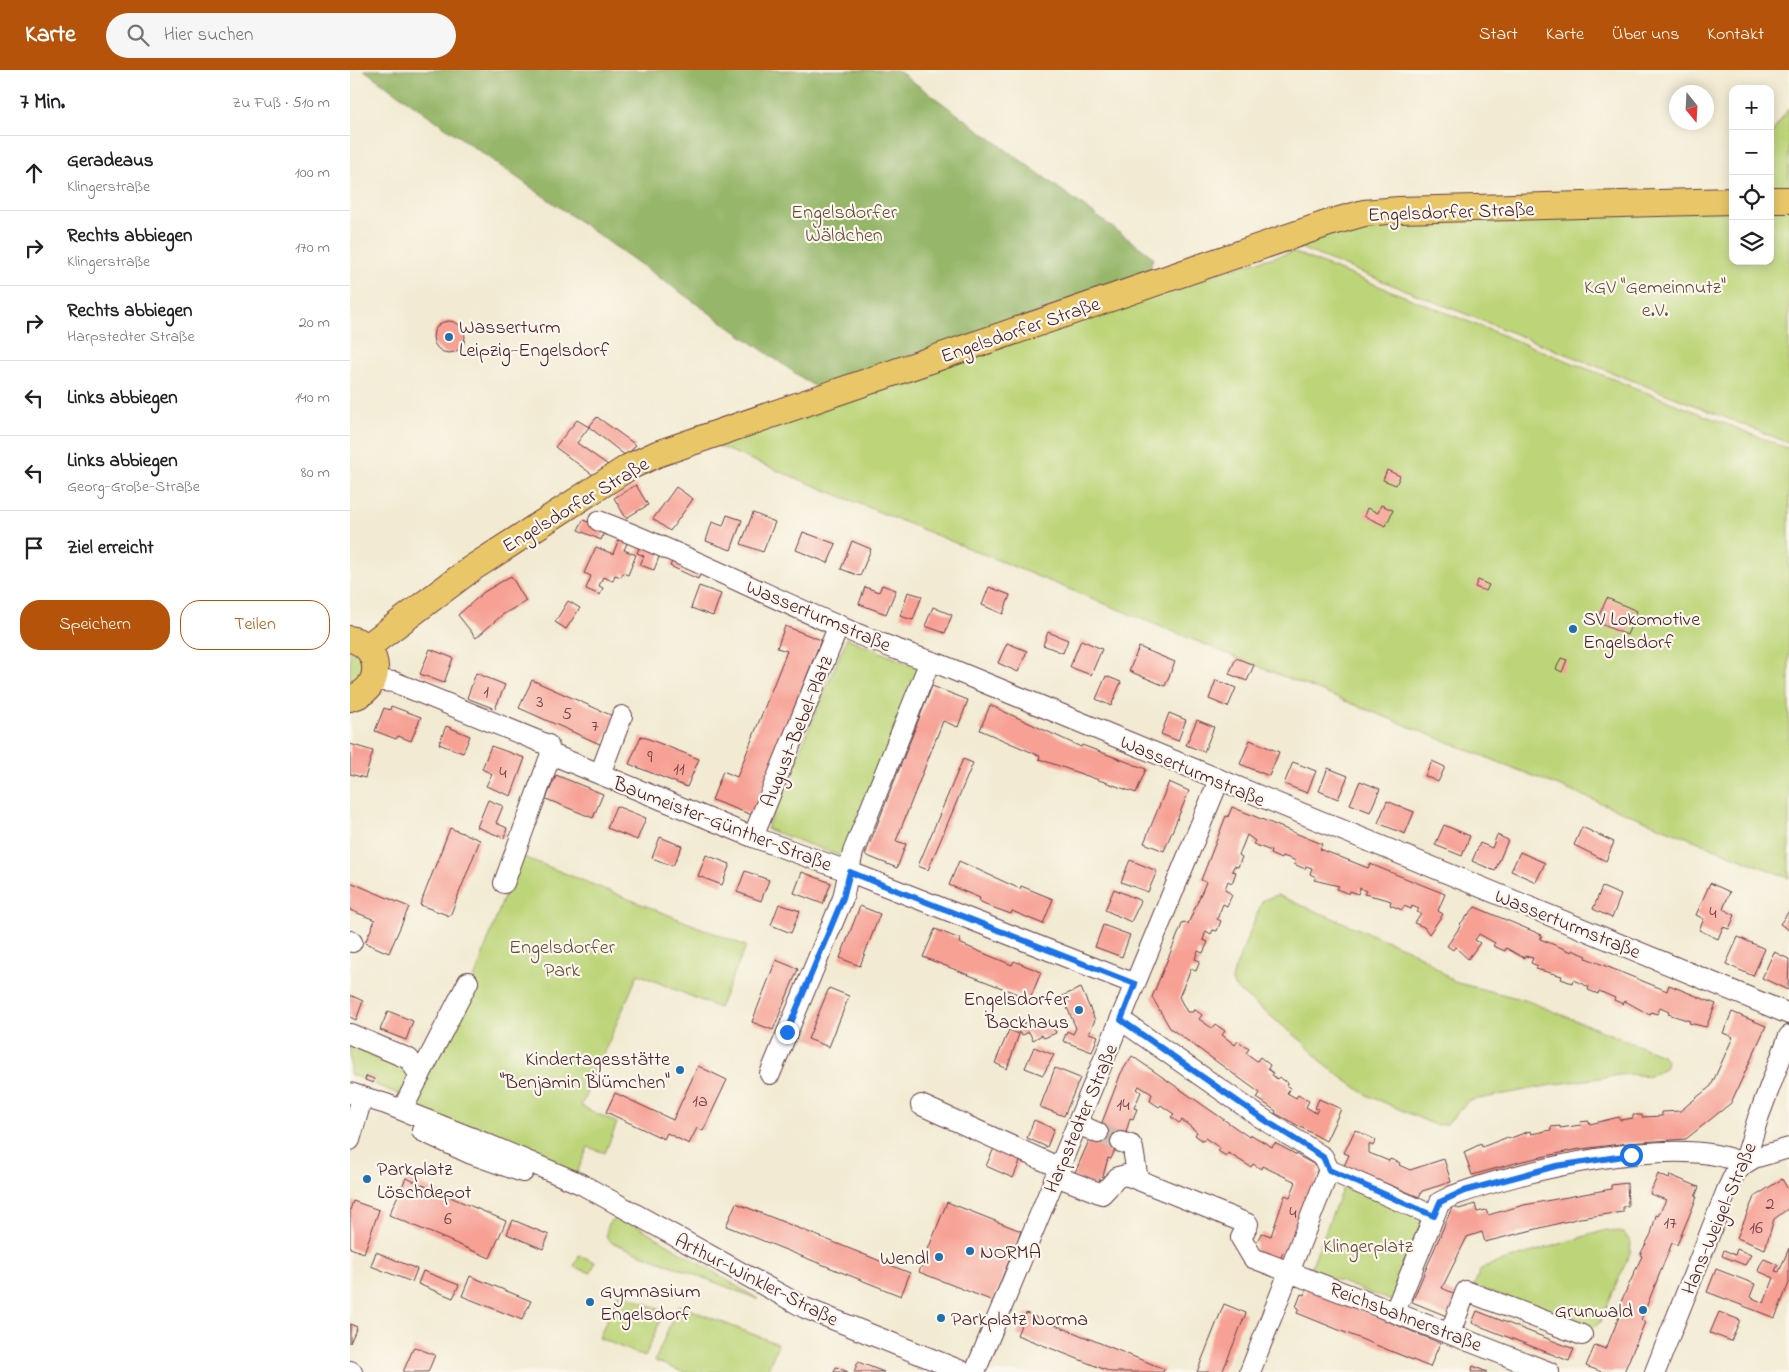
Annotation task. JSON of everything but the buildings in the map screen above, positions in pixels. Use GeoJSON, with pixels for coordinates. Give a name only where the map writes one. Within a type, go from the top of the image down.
{"type":"FeatureCollection","features":[{"type":"Feature","properties":{"kind":"main road"},"geometry":{"type":"LineString","coordinates":[[1774,200],[1789,200]]}},
{"type":"Feature","properties":{"kind":"main road","name":"Engelsdorfer Straße"},"geometry":{"type":"LineString","coordinates":[[359,643],[471,568],[629,467],[650,457],[1329,223],[1364,213],[1399,210],[1729,201]]}},
{"type":"Feature","properties":{"kind":"main road"},"geometry":{"type":"LineString","coordinates":[[350,698],[364,692],[373,680],[375,662],[359,643]]}},
{"type":"Feature","properties":{"kind":"street","name":"Wasserturmstraße"},"geometry":{"type":"LineString","coordinates":[[599,521],[647,539],[839,625],[1789,1014]]}},
{"type":"Feature","properties":{"kind":"street","name":"August-Bebel-Platz"},"geometry":{"type":"LineString","coordinates":[[753,837],[839,625]]}},
{"type":"Feature","properties":{"kind":"street"},"geometry":{"type":"LineString","coordinates":[[770,1074],[843,898],[853,852],[930,661]]}},
{"type":"Feature","properties":{"kind":"street","name":"Baumeister-Günther-Straße"},"geometry":{"type":"LineString","coordinates":[[373,680],[394,682],[548,745],[551,754],[753,837],[850,872],[1135,984]]}},
{"type":"Feature","properties":{"kind":"street"},"geometry":{"type":"LineString","coordinates":[[600,774],[622,716]]}},
{"type":"Feature","properties":{"kind":"street"},"geometry":{"type":"LineString","coordinates":[[504,883],[551,754]]}},
{"type":"Feature","properties":{"kind":"street","name":"Harpstedter Straße"},"geometry":{"type":"LineString","coordinates":[[975,1372],[1219,780]]}},
{"type":"Feature","properties":{"kind":"street"},"geometry":{"type":"LineString","coordinates":[[402,1110],[468,982]]}},
{"type":"Feature","properties":{"kind":"street"},"geometry":{"type":"LineString","coordinates":[[1121,1020],[1260,1117],[1323,1157],[1329,1170],[1434,1216]]}},
{"type":"Feature","properties":{"kind":"street"},"geometry":{"type":"LineString","coordinates":[[350,1034],[409,1058],[420,1076]]}},
{"type":"Feature","properties":{"kind":"street","name":"Hans-Weigel-Straße"},"geometry":{"type":"LineString","coordinates":[[1655,1372],[1727,1190],[1744,1164],[1758,1118],[1789,1036]]}},
{"type":"Feature","properties":{"kind":"street"},"geometry":{"type":"LineString","coordinates":[[350,1140],[356,1095]]}},
{"type":"Feature","properties":{"kind":"street","name":"Arthur-Winkler-Straße"},"geometry":{"type":"LineString","coordinates":[[356,1095],[402,1110],[572,1181],[610,1200],[805,1308],[964,1372]]}},
{"type":"Feature","properties":{"kind":"street","name":"Arthur-Winkler-Straße"},"geometry":{"type":"LineString","coordinates":[[356,1095],[383,1112],[469,1153],[610,1200]]}},
{"type":"Feature","properties":{"kind":"street"},"geometry":{"type":"LineString","coordinates":[[921,1105],[1102,1194],[1118,1177],[1126,1175],[1138,1180]]}},
{"type":"Feature","properties":{"kind":"street"},"geometry":{"type":"LineString","coordinates":[[1078,1124],[1098,1133]]}},
{"type":"Feature","properties":{"kind":"street"},"geometry":{"type":"LineString","coordinates":[[1121,1142],[1130,1145],[1133,1149],[1138,1180]]}},
{"type":"Feature","properties":{"kind":"street"},"geometry":{"type":"LineString","coordinates":[[1395,1312],[1440,1202],[1452,1196],[1556,1166],[1631,1155],[1695,1152],[1732,1158],[1744,1164],[1754,1158],[1789,1148]]}},
{"type":"Feature","properties":{"kind":"street"},"geometry":{"type":"LineString","coordinates":[[1250,1372],[1329,1170]]}},
{"type":"Feature","properties":{"kind":"street","name":"Reichsbahnerstraße"},"geometry":{"type":"LineString","coordinates":[[1138,1180],[1248,1224],[1241,1238],[1253,1258],[1548,1372]]}},
{"type":"Feature","properties":{"kind":"street"},"geometry":{"type":"LineString","coordinates":[[1450,1333],[1466,1291],[1582,1335]]}},
{"type":"Feature","properties":{"kind":"green space","name":"Engelsdorfer Wäldchen"},"geometry":{"type":"Polygon","coordinates":[[[364,70],[897,70],[1153,257],[1148,276],[815,387],[364,70]]]}},
{"type":"Feature","properties":{"kind":"green space","name":"KGV \"Gemeinnutz\" e.V."},"geometry":{"type":"Polygon","coordinates":[[[1789,108],[1789,443],[1290,244],[1357,223],[1729,190],[1729,265],[1774,265],[1774,130],[1789,108]]]}},
{"type":"Feature","properties":{"kind":"green space"},"geometry":{"type":"Polygon","coordinates":[[[1293,252],[1789,449],[1789,878],[1260,667],[715,445],[1221,271],[1293,252]]]}},
{"type":"Feature","properties":{"kind":"green space"},"geometry":{"type":"Polygon","coordinates":[[[847,638],[919,668],[843,857],[767,829],[847,638]]]}},
{"type":"Feature","properties":{"kind":"green space"},"geometry":{"type":"Polygon","coordinates":[[[350,651],[358,654],[365,672],[350,688],[350,651]]]}},
{"type":"Feature","properties":{"kind":"green space","name":"Engelsdorfer Park"},"geometry":{"type":"Polygon","coordinates":[[[519,855],[746,946],[719,1008],[638,974],[581,1106],[617,1123],[605,1153],[588,1147],[576,1175],[410,1108],[473,982],[519,855]]]}},
{"type":"Feature","properties":{"kind":"green space"},"geometry":{"type":"Polygon","coordinates":[[[1277,895],[1407,949],[1426,959],[1454,982],[1525,1000],[1662,1055],[1667,1062],[1665,1068],[1649,1076],[1627,1074],[1557,1084],[1468,1101],[1447,1124],[1435,1125],[1367,1095],[1325,1065],[1302,1041],[1235,988],[1232,981],[1234,971],[1263,900],[1277,895]]]}},
{"type":"Feature","properties":{"kind":"green space"},"geometry":{"type":"Polygon","coordinates":[[[350,1039],[411,1068],[403,1096],[374,1084],[375,1078],[366,1075],[364,1080],[350,1074],[350,1039]]]}},
{"type":"Feature","properties":{"kind":"green space","name":"Klingerplatz"},"geometry":{"type":"Polygon","coordinates":[[[1343,1187],[1426,1220],[1394,1302],[1310,1270],[1343,1187]]]}},
{"type":"Feature","properties":{"kind":"green space"},"geometry":{"type":"Polygon","coordinates":[[[620,1217],[628,1220],[758,1299],[613,1243],[606,1236],[607,1231],[610,1221],[620,1217]]]}},
{"type":"Feature","properties":{"kind":"green space"},"geometry":{"type":"Polygon","coordinates":[[[1606,1230],[1624,1233],[1631,1243],[1630,1253],[1600,1322],[1592,1329],[1474,1286],[1479,1272],[1486,1266],[1606,1230]]]}},
{"type":"Feature","properties":{"kind":"green space"},"geometry":{"type":"Polygon","coordinates":[[[579,1255],[595,1262],[591,1273],[574,1267],[579,1255]]]}},
{"type":"Feature","properties":{"kind":"green space"},"geometry":{"type":"Polygon","coordinates":[[[618,1292],[664,1311],[645,1357],[599,1338],[618,1292]]]}},
{"type":"Feature","properties":{"kind":"green space"},"geometry":{"type":"Polygon","coordinates":[[[678,1305],[778,1344],[767,1372],[683,1372],[655,1361],[678,1305]]]}},
{"type":"Feature","properties":{"kind":"tunnel"},"geometry":{"type":"LineString","coordinates":[[1098,1133],[1121,1142]]}},
{"type":"Feature","properties":{"kind":"place","name":"Wasserturm Leipzig-Engelsdorf"},"geometry":{"type":"Point","coordinates":[449,337]}},
{"type":"Feature","properties":{"kind":"place","name":"SV Lokomotive Engelsdorf"},"geometry":{"type":"Point","coordinates":[1573,629]}},
{"type":"Feature","properties":{"kind":"place","name":"Engelsdorfer Backhaus"},"geometry":{"type":"Point","coordinates":[1079,1010]}},
{"type":"Feature","properties":{"kind":"place","name":"Kindertagesstätte \"Benjamin Blümchen\""},"geometry":{"type":"Point","coordinates":[680,1070]}},
{"type":"Feature","properties":{"kind":"place","name":"Parkplatz Löschdepot"},"geometry":{"type":"Point","coordinates":[367,1179]}},
{"type":"Feature","properties":{"kind":"place","name":"NORMA"},"geometry":{"type":"Point","coordinates":[970,1251]}},
{"type":"Feature","properties":{"kind":"place","name":"Wendl"},"geometry":{"type":"Point","coordinates":[939,1257]}},
{"type":"Feature","properties":{"kind":"place","name":"Gymnasium Engelsdorf"},"geometry":{"type":"Point","coordinates":[590,1302]}},
{"type":"Feature","properties":{"kind":"place","name":"Grunwald"},"geometry":{"type":"Point","coordinates":[1643,1310]}},
{"type":"Feature","properties":{"kind":"place","name":"Parkplatz Norma"},"geometry":{"type":"Point","coordinates":[941,1318]}},
{"type":"Feature","properties":{"kind":"route"},"geometry":{"type":"LineString","coordinates":[[787,1032],[843,898],[850,872],[1135,984],[1121,1020],[1166,1049],[1260,1117],[1323,1157],[1327,1162],[1329,1170],[1434,1216],[1440,1202],[1464,1191],[1556,1166],[1631,1155]]}}]}
